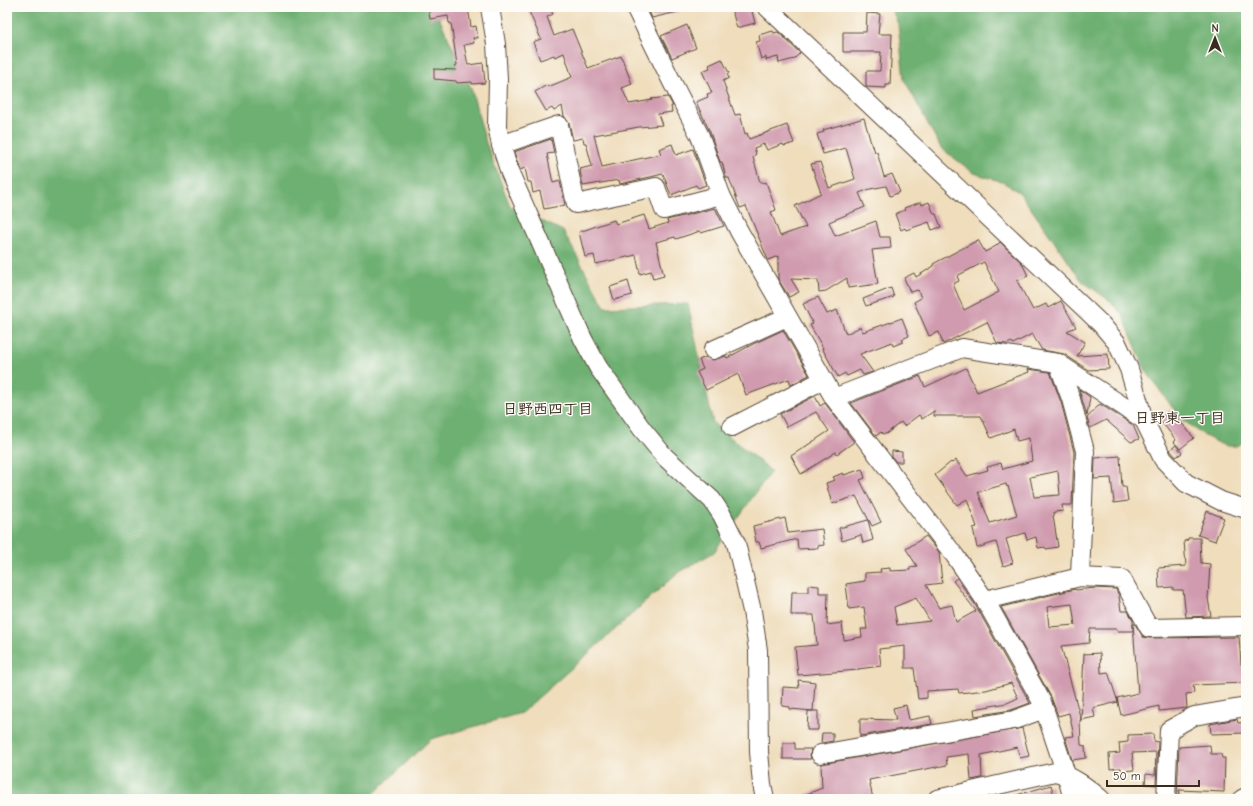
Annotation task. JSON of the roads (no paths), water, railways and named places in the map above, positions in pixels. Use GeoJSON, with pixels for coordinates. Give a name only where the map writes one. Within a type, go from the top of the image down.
{"type":"FeatureCollection","features":[{"type":"Feature","properties":{"kind":"street"},"geometry":{"type":"LineString","coordinates":[[490,7],[496,44],[498,79],[497,126],[501,145],[516,187],[583,339],[598,367],[642,430],[664,457],[712,500],[722,515],[736,543],[752,611],[758,650],[759,752],[765,799]]}},
{"type":"Feature","properties":{"kind":"street"},"geometry":{"type":"LineString","coordinates":[[635,7],[700,136],[721,195],[739,231],[823,380],[834,398],[951,550],[985,600],[1042,702],[1073,799]]}},
{"type":"Feature","properties":{"kind":"street"},"geometry":{"type":"LineString","coordinates":[[768,7],[1101,324],[1117,343],[1129,369],[1144,420],[1163,460],[1186,483],[1221,501],[1246,509]]}},
{"type":"Feature","properties":{"kind":"street"},"geometry":{"type":"LineString","coordinates":[[501,145],[559,125],[576,204],[656,187],[664,210],[721,195]]}},
{"type":"Feature","properties":{"kind":"street"},"geometry":{"type":"LineString","coordinates":[[713,350],[787,317]]}},
{"type":"Feature","properties":{"kind":"street"},"geometry":{"type":"LineString","coordinates":[[834,398],[962,348],[1058,363],[1144,420]]}},
{"type":"Feature","properties":{"kind":"street"},"geometry":{"type":"LineString","coordinates":[[1058,363],[1071,399],[1084,451],[1080,577]]}},
{"type":"Feature","properties":{"kind":"street"},"geometry":{"type":"LineString","coordinates":[[732,427],[823,380]]}},
{"type":"Feature","properties":{"kind":"street"},"geometry":{"type":"LineString","coordinates":[[985,600],[1080,577],[1122,578],[1149,628],[1246,626]]}},
{"type":"Feature","properties":{"kind":"street"},"geometry":{"type":"LineString","coordinates":[[1166,799],[1169,730],[1194,716],[1246,707]]}},
{"type":"Feature","properties":{"kind":"street"},"geometry":{"type":"LineString","coordinates":[[820,754],[1014,720],[1044,709]]}},
{"type":"Feature","properties":{"kind":"street"},"geometry":{"type":"LineString","coordinates":[[937,799],[1055,772],[1066,774],[1086,786],[1101,799]]}},
{"type":"Feature","properties":{"kind":"street"},"geometry":{"type":"LineString","coordinates":[[1242,799],[1246,797]]}},
{"type":"Feature","properties":{"kind":"district","name":"日野西四丁目"},"geometry":{"type":"Point","coordinates":[548,409]}},
{"type":"Feature","properties":{"kind":"district","name":"日野東一丁目"},"geometry":{"type":"Point","coordinates":[1180,418]}}]}
